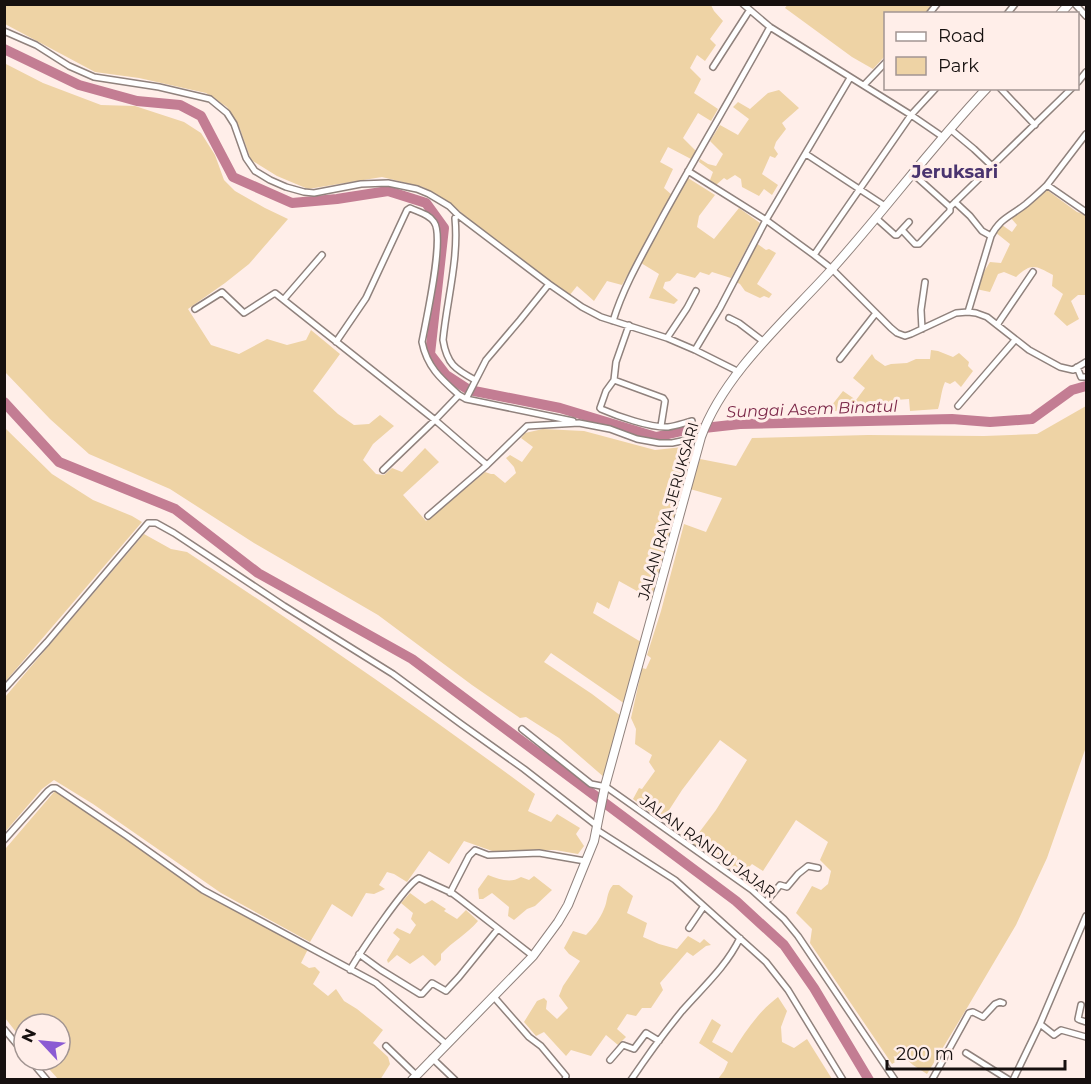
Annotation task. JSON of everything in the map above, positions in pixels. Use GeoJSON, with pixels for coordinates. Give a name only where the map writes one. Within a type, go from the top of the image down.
{"type":"FeatureCollection","features":[{"type":"Feature","properties":{"kind":"street"},"geometry":{"type":"LineString","coordinates":[[742,4],[770,27],[943,137]]}},
{"type":"Feature","properties":{"kind":"street"},"geometry":{"type":"LineString","coordinates":[[1075,4],[1086,16]]}},
{"type":"Feature","properties":{"kind":"street"},"geometry":{"type":"LineString","coordinates":[[713,67],[749,11]]}},
{"type":"Feature","properties":{"kind":"street"},"geometry":{"type":"LineString","coordinates":[[613,321],[638,263],[770,27]]}},
{"type":"Feature","properties":{"kind":"street"},"geometry":{"type":"LineString","coordinates":[[4,31],[36,45],[69,66],[94,77],[159,87],[210,99],[226,113],[234,124],[246,158],[255,171],[278,183],[314,193],[361,184],[388,183],[429,194],[582,307],[601,317],[667,338],[739,372]]}},
{"type":"Feature","properties":{"kind":"street"},"geometry":{"type":"LineString","coordinates":[[864,86],[884,63]]}},
{"type":"Feature","properties":{"kind":"street"},"geometry":{"type":"LineString","coordinates":[[695,350],[725,299],[766,220],[850,78]]}},
{"type":"Feature","properties":{"kind":"street"},"geometry":{"type":"LineString","coordinates":[[814,255],[911,115],[934,90]]}},
{"type":"Feature","properties":{"kind":"street","name":"JALAN RAYA JERUKSARI"},"geometry":{"type":"LineString","coordinates":[[415,1078],[533,956],[568,905],[594,841],[605,788],[701,436],[709,418],[739,372],[764,342],[832,269],[985,90]]}},
{"type":"Feature","properties":{"kind":"street"},"geometry":{"type":"LineString","coordinates":[[1002,90],[1035,125]]}},
{"type":"Feature","properties":{"kind":"street"},"geometry":{"type":"LineString","coordinates":[[902,230],[915,244],[919,244],[950,211],[953,204],[1070,90]]}},
{"type":"Feature","properties":{"kind":"street"},"geometry":{"type":"LineString","coordinates":[[950,129],[992,166]]}},
{"type":"Feature","properties":{"kind":"street"},"geometry":{"type":"LineString","coordinates":[[968,312],[996,227],[1047,185],[1085,139]]}},
{"type":"Feature","properties":{"kind":"street"},"geometry":{"type":"LineString","coordinates":[[806,154],[885,206]]}},
{"type":"Feature","properties":{"kind":"street"},"geometry":{"type":"LineString","coordinates":[[688,171],[766,220],[814,255],[832,269],[891,328],[902,335],[911,334],[956,314],[968,312],[982,314],[1029,350],[1060,367],[1071,370],[1086,362]]}},
{"type":"Feature","properties":{"kind":"street"},"geometry":{"type":"LineString","coordinates":[[912,173],[970,216],[982,231],[991,237]]}},
{"type":"Feature","properties":{"kind":"street"},"geometry":{"type":"LineString","coordinates":[[1047,185],[1086,212]]}},
{"type":"Feature","properties":{"kind":"street"},"geometry":{"type":"LineString","coordinates":[[336,342],[366,298],[407,210],[410,208],[433,219],[438,232],[437,256],[422,342],[423,350],[427,361],[438,376],[459,395],[610,429],[637,439],[659,443],[672,443],[701,436]]}},
{"type":"Feature","properties":{"kind":"street"},"geometry":{"type":"LineString","coordinates":[[458,215],[455,218],[453,274],[443,340],[444,349],[455,369],[475,381]]}},
{"type":"Feature","properties":{"kind":"street"},"geometry":{"type":"LineString","coordinates":[[876,218],[895,235],[909,222]]}},
{"type":"Feature","properties":{"kind":"street"},"geometry":{"type":"LineString","coordinates":[[284,299],[322,255]]}},
{"type":"Feature","properties":{"kind":"street"},"geometry":{"type":"LineString","coordinates":[[997,325],[1034,273]]}},
{"type":"Feature","properties":{"kind":"street"},"geometry":{"type":"LineString","coordinates":[[922,329],[925,282]]}},
{"type":"Feature","properties":{"kind":"street"},"geometry":{"type":"LineString","coordinates":[[467,397],[486,360],[549,284]]}},
{"type":"Feature","properties":{"kind":"street"},"geometry":{"type":"LineString","coordinates":[[195,309],[222,291],[244,313],[273,293],[284,299],[435,420],[487,465]]}},
{"type":"Feature","properties":{"kind":"street"},"geometry":{"type":"LineString","coordinates":[[667,338],[696,291]]}},
{"type":"Feature","properties":{"kind":"street"},"geometry":{"type":"LineString","coordinates":[[840,359],[876,313]]}},
{"type":"Feature","properties":{"kind":"street"},"geometry":{"type":"LineString","coordinates":[[729,318],[764,342]]}},
{"type":"Feature","properties":{"kind":"street"},"geometry":{"type":"LineString","coordinates":[[629,325],[616,362],[614,380],[603,397],[600,408],[633,420],[661,426],[674,426],[692,421]]}},
{"type":"Feature","properties":{"kind":"street"},"geometry":{"type":"LineString","coordinates":[[958,406],[1015,340]]}},
{"type":"Feature","properties":{"kind":"street"},"geometry":{"type":"LineString","coordinates":[[1077,367],[1081,376],[1086,377]]}},
{"type":"Feature","properties":{"kind":"street"},"geometry":{"type":"LineString","coordinates":[[614,380],[663,398],[665,405],[661,426]]}},
{"type":"Feature","properties":{"kind":"street"},"geometry":{"type":"LineString","coordinates":[[383,470],[459,395]]}},
{"type":"Feature","properties":{"kind":"street"},"geometry":{"type":"LineString","coordinates":[[428,516],[487,465],[527,426],[579,423]]}},
{"type":"Feature","properties":{"kind":"street"},"geometry":{"type":"LineString","coordinates":[[4,689],[148,523],[156,523],[393,675],[675,880],[766,962],[788,990],[843,1080]]}},
{"type":"Feature","properties":{"kind":"street","name":"JALAN RANDU JAJAR"},"geometry":{"type":"LineString","coordinates":[[522,729],[591,784],[605,788],[768,899],[798,936],[895,1080]]}},
{"type":"Feature","properties":{"kind":"street"},"geometry":{"type":"LineString","coordinates":[[4,840],[48,791],[56,788],[203,890],[376,983],[446,1044]]}},
{"type":"Feature","properties":{"kind":"street"},"geometry":{"type":"LineString","coordinates":[[450,893],[475,850],[488,855],[539,853],[585,861]]}},
{"type":"Feature","properties":{"kind":"street"},"geometry":{"type":"LineString","coordinates":[[768,899],[780,885],[787,887],[808,866],[819,868]]}},
{"type":"Feature","properties":{"kind":"street"},"geometry":{"type":"LineString","coordinates":[[350,970],[359,954],[417,878],[423,878],[460,899],[533,956]]}},
{"type":"Feature","properties":{"kind":"street"},"geometry":{"type":"LineString","coordinates":[[689,927],[704,906]]}},
{"type":"Feature","properties":{"kind":"street"},"geometry":{"type":"LineString","coordinates":[[966,1053],[1011,1080],[1040,1024],[1086,916]]}},
{"type":"Feature","properties":{"kind":"street"},"geometry":{"type":"LineString","coordinates":[[359,954],[420,994],[432,983],[446,992],[498,929]]}},
{"type":"Feature","properties":{"kind":"street"},"geometry":{"type":"LineString","coordinates":[[631,1080],[681,1013],[718,972],[740,938]]}},
{"type":"Feature","properties":{"kind":"street"},"geometry":{"type":"LineString","coordinates":[[494,997],[531,1039],[541,1046],[566,1076],[565,1080]]}},
{"type":"Feature","properties":{"kind":"street"},"geometry":{"type":"LineString","coordinates":[[932,1080],[969,1013],[973,1012],[983,1017],[998,1002],[1003,1003]]}},
{"type":"Feature","properties":{"kind":"street"},"geometry":{"type":"LineString","coordinates":[[1040,1024],[1054,1035],[1061,1030],[1085,1036],[1086,1023],[1078,1019],[1082,1005]]}},
{"type":"Feature","properties":{"kind":"street"},"geometry":{"type":"LineString","coordinates":[[610,1060],[623,1045],[634,1049],[646,1033],[659,1041]]}},
{"type":"Feature","properties":{"kind":"street"},"geometry":{"type":"LineString","coordinates":[[386,1046],[415,1078]]}},
{"type":"Feature","properties":{"kind":"street"},"geometry":{"type":"LineString","coordinates":[[432,1058],[455,1080]]}},
{"type":"Feature","properties":{"kind":"green space"},"geometry":{"type":"Polygon","coordinates":[[[788,4],[934,5],[926,12],[884,12],[884,57],[873,69],[852,57],[785,8],[788,4]]]}},
{"type":"Feature","properties":{"kind":"green space"},"geometry":{"type":"Polygon","coordinates":[[[4,5],[711,5],[723,21],[710,39],[716,45],[705,61],[697,55],[690,68],[701,79],[694,93],[718,109],[711,121],[698,113],[683,138],[696,151],[691,159],[668,147],[660,162],[673,169],[664,188],[672,195],[622,285],[607,281],[594,301],[577,286],[569,296],[494,240],[456,208],[423,187],[382,177],[308,189],[277,176],[251,160],[240,129],[227,107],[206,93],[139,78],[95,72],[5,24],[4,5]]]}},
{"type":"Feature","properties":{"kind":"green space"},"geometry":{"type":"Polygon","coordinates":[[[4,63],[43,83],[101,105],[135,106],[184,122],[201,133],[215,155],[224,180],[235,191],[288,219],[249,264],[188,309],[211,345],[239,354],[267,339],[287,345],[306,340],[311,330],[340,354],[313,391],[354,425],[369,424],[380,415],[394,426],[373,444],[363,460],[376,474],[384,475],[392,468],[402,472],[425,448],[439,462],[403,495],[426,521],[485,472],[494,474],[505,483],[516,473],[506,458],[510,455],[522,462],[533,447],[521,438],[525,433],[543,429],[584,431],[655,450],[692,446],[693,454],[653,600],[619,581],[609,609],[597,602],[593,613],[641,642],[625,704],[551,653],[544,662],[621,716],[605,778],[559,738],[526,717],[520,718],[378,615],[254,543],[170,489],[89,454],[50,419],[5,372],[4,63]]]}},
{"type":"Feature","properties":{"kind":"green space"},"geometry":{"type":"Polygon","coordinates":[[[779,90],[799,108],[782,123],[786,129],[774,148],[778,154],[775,158],[770,156],[762,174],[778,185],[772,195],[764,189],[759,196],[742,187],[741,179],[735,175],[727,180],[724,178],[716,185],[710,180],[713,172],[699,162],[700,159],[716,166],[723,154],[710,141],[720,125],[738,135],[749,119],[733,107],[738,102],[750,109],[768,93],[779,90]]]}},
{"type":"Feature","properties":{"kind":"green space"},"geometry":{"type":"Polygon","coordinates":[[[688,178],[715,195],[699,216],[697,227],[714,239],[739,208],[760,223],[731,278],[712,272],[709,275],[700,272],[695,278],[677,273],[670,281],[665,282],[663,288],[678,300],[674,304],[649,298],[659,274],[641,263],[688,178]]]}},
{"type":"Feature","properties":{"kind":"green space"},"geometry":{"type":"Polygon","coordinates":[[[1047,190],[1077,212],[1086,215],[1086,295],[1078,295],[1071,301],[1079,319],[1067,326],[1054,314],[1063,294],[1052,286],[1053,275],[1042,269],[1033,267],[1026,269],[1016,277],[1004,272],[998,274],[990,292],[976,289],[990,262],[1001,263],[1010,244],[995,232],[1002,225],[1012,232],[1017,225],[1010,217],[1047,190]]]}},
{"type":"Feature","properties":{"kind":"green space"},"geometry":{"type":"Polygon","coordinates":[[[756,243],[776,253],[757,284],[772,294],[769,298],[764,296],[760,298],[745,291],[736,282],[756,243]]]}},
{"type":"Feature","properties":{"kind":"green space"},"geometry":{"type":"Polygon","coordinates":[[[931,350],[953,357],[959,353],[969,362],[968,366],[973,371],[961,387],[955,381],[950,384],[945,382],[938,409],[910,411],[909,399],[896,400],[893,410],[835,411],[832,405],[843,391],[856,400],[865,388],[853,378],[872,354],[885,366],[907,363],[916,359],[930,359],[931,350]]]}},
{"type":"Feature","properties":{"kind":"green space"},"geometry":{"type":"Polygon","coordinates":[[[1086,406],[1086,747],[1047,858],[1016,925],[927,1074],[904,1057],[892,1064],[810,943],[812,929],[796,913],[812,886],[821,890],[828,884],[831,871],[820,860],[828,842],[796,820],[763,871],[752,864],[740,877],[680,835],[686,827],[698,834],[747,760],[720,740],[662,821],[633,799],[639,788],[642,789],[655,771],[649,762],[652,755],[635,744],[636,729],[631,718],[642,668],[646,669],[651,658],[647,655],[684,524],[706,532],[722,498],[690,489],[700,459],[736,466],[752,438],[1037,434],[1086,406]]]}},
{"type":"Feature","properties":{"kind":"green space"},"geometry":{"type":"Polygon","coordinates":[[[5,428],[52,474],[93,500],[142,522],[5,682],[5,428]]]}},
{"type":"Feature","properties":{"kind":"green space"},"geometry":{"type":"Polygon","coordinates":[[[144,534],[171,549],[187,552],[406,701],[535,794],[528,811],[551,822],[557,814],[580,828],[576,834],[584,846],[578,854],[555,850],[495,852],[464,841],[449,864],[429,851],[407,882],[387,872],[379,885],[385,889],[374,894],[366,893],[352,917],[332,904],[310,942],[221,893],[93,804],[54,780],[42,789],[5,832],[5,697],[144,534]]]}},
{"type":"Feature","properties":{"kind":"green space"},"geometry":{"type":"Polygon","coordinates":[[[59,791],[202,893],[308,949],[301,963],[309,968],[315,967],[320,972],[313,984],[328,996],[336,989],[344,1001],[383,1030],[373,1043],[388,1057],[390,1064],[380,1080],[58,1079],[52,1072],[72,1072],[72,1012],[12,1012],[12,1027],[5,1018],[4,858],[6,848],[54,792],[59,791]]]}},
{"type":"Feature","properties":{"kind":"green space"},"geometry":{"type":"Polygon","coordinates":[[[488,875],[509,880],[521,877],[529,880],[534,876],[552,890],[535,906],[527,909],[514,920],[508,916],[509,907],[492,893],[479,899],[478,889],[488,875]]]}},
{"type":"Feature","properties":{"kind":"green space"},"geometry":{"type":"Polygon","coordinates":[[[613,885],[619,885],[633,896],[627,913],[647,923],[643,937],[677,949],[688,936],[700,943],[704,939],[711,945],[693,956],[687,952],[660,983],[663,990],[651,1008],[642,1008],[636,1016],[627,1014],[617,1029],[626,1037],[618,1045],[606,1035],[591,1056],[571,1050],[566,1056],[544,1032],[536,1036],[524,1022],[537,1001],[544,998],[547,1001],[546,1009],[557,1019],[568,1008],[559,996],[580,961],[564,948],[573,931],[586,935],[594,926],[613,885]]]}},
{"type":"Feature","properties":{"kind":"green space"},"geometry":{"type":"Polygon","coordinates":[[[410,893],[425,904],[432,900],[457,919],[466,910],[478,921],[441,954],[441,960],[435,966],[423,955],[410,964],[397,955],[388,963],[387,960],[400,939],[393,933],[397,928],[410,934],[416,925],[411,919],[413,913],[401,903],[410,893]]]}},
{"type":"Feature","properties":{"kind":"green space"},"geometry":{"type":"Polygon","coordinates":[[[778,997],[787,1011],[781,1027],[782,1042],[794,1048],[807,1039],[832,1079],[718,1079],[728,1062],[699,1043],[712,1019],[721,1025],[712,1042],[732,1053],[758,1016],[778,997]]]}},
{"type":"Feature","properties":{"kind":"waterway","name":"Sungai Asem Binatul"},"geometry":{"type":"LineString","coordinates":[[4,49],[79,85],[137,101],[180,105],[201,116],[233,177],[292,203],[388,191],[426,203],[444,228],[430,354],[446,375],[469,390],[560,408],[656,437],[686,430],[740,424],[952,419],[990,422],[1032,419],[1072,390],[1086,386]]}},
{"type":"Feature","properties":{"kind":"waterway"},"geometry":{"type":"LineString","coordinates":[[4,402],[59,462],[175,509],[258,573],[412,659],[736,901],[784,945],[814,988],[869,1080]]}},
{"type":"Feature","properties":{"kind":"district","name":"Jeruksari"},"geometry":{"type":"Point","coordinates":[955,172]}}]}
